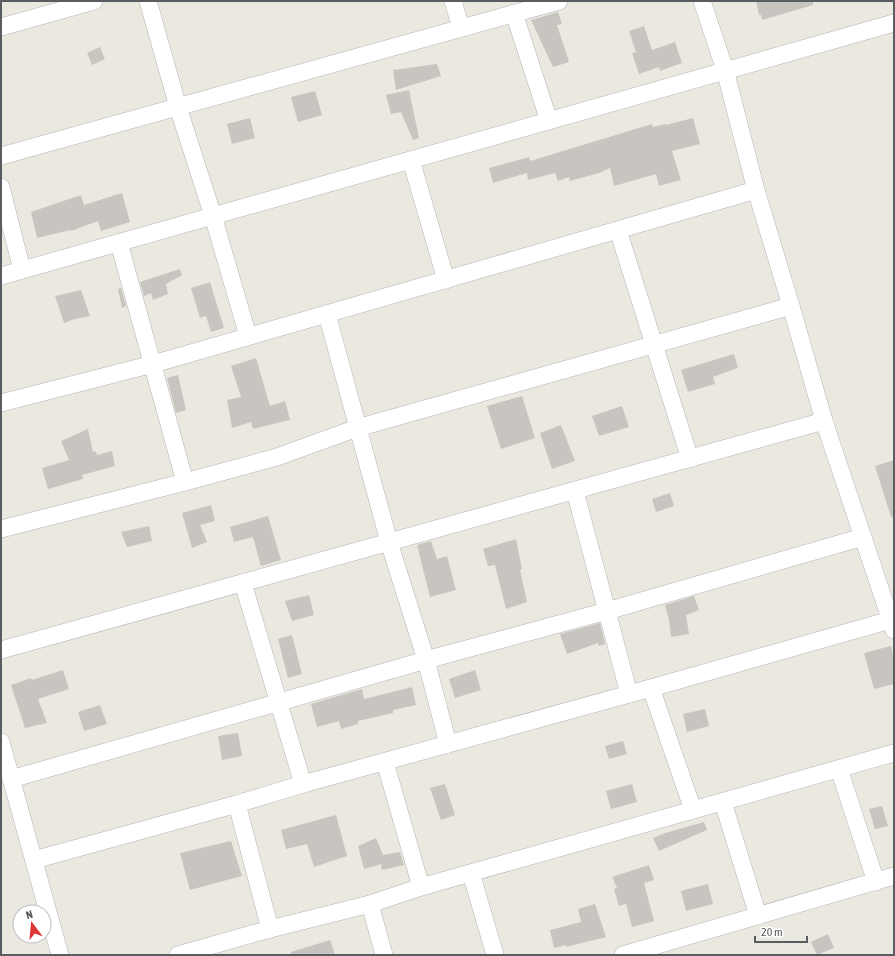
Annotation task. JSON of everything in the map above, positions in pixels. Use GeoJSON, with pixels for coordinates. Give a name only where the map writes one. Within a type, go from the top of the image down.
{"type":"FeatureCollection","features":[{"type":"Feature","properties":{"kind":"street"},"geometry":{"type":"LineString","coordinates":[[1,27],[94,1]]}},
{"type":"Feature","properties":{"kind":"street"},"geometry":{"type":"LineString","coordinates":[[148,1],[178,107],[213,216],[248,336]]}},
{"type":"Feature","properties":{"kind":"street"},"geometry":{"type":"LineString","coordinates":[[453,1],[461,28]]}},
{"type":"Feature","properties":{"kind":"street"},"geometry":{"type":"LineString","coordinates":[[1,156],[559,1]]}},
{"type":"Feature","properties":{"kind":"street"},"geometry":{"type":"LineString","coordinates":[[34,860],[629,694],[893,623],[824,421],[756,190],[725,70],[702,1]]}},
{"type":"Feature","properties":{"kind":"street"},"geometry":{"type":"LineString","coordinates":[[514,13],[549,121]]}},
{"type":"Feature","properties":{"kind":"street"},"geometry":{"type":"LineString","coordinates":[[1,276],[894,23]]}},
{"type":"Feature","properties":{"kind":"street"},"geometry":{"type":"LineString","coordinates":[[411,160],[446,280]]}},
{"type":"Feature","properties":{"kind":"street"},"geometry":{"type":"LineString","coordinates":[[1,187],[22,270]]}},
{"type":"Feature","properties":{"kind":"street"},"geometry":{"type":"LineString","coordinates":[[1,404],[153,364],[756,190]]}},
{"type":"Feature","properties":{"kind":"street"},"geometry":{"type":"LineString","coordinates":[[618,230],[690,458]]}},
{"type":"Feature","properties":{"kind":"street"},"geometry":{"type":"LineString","coordinates":[[119,243],[185,482]]}},
{"type":"Feature","properties":{"kind":"street"},"geometry":{"type":"LineString","coordinates":[[1,529],[277,457],[357,428],[791,306]]}},
{"type":"Feature","properties":{"kind":"street"},"geometry":{"type":"LineString","coordinates":[[327,314],[389,542],[426,660],[448,744]]}},
{"type":"Feature","properties":{"kind":"street"},"geometry":{"type":"LineString","coordinates":[[1,650],[824,421]]}},
{"type":"Feature","properties":{"kind":"street"},"geometry":{"type":"LineString","coordinates":[[575,491],[629,694]]}},
{"type":"Feature","properties":{"kind":"street"},"geometry":{"type":"LineString","coordinates":[[11,778],[426,660],[607,611],[863,537]]}},
{"type":"Feature","properties":{"kind":"street"},"geometry":{"type":"LineString","coordinates":[[243,583],[303,784]]}},
{"type":"Feature","properties":{"kind":"street"},"geometry":{"type":"LineString","coordinates":[[651,688],[693,810]]}},
{"type":"Feature","properties":{"kind":"street"},"geometry":{"type":"LineString","coordinates":[[1,742],[60,955]]}},
{"type":"Feature","properties":{"kind":"street"},"geometry":{"type":"LineString","coordinates":[[178,955],[270,929],[370,904],[472,872],[894,753]]}},
{"type":"Feature","properties":{"kind":"street"},"geometry":{"type":"LineString","coordinates":[[385,762],[421,887]]}},
{"type":"Feature","properties":{"kind":"street"},"geometry":{"type":"LineString","coordinates":[[839,769],[876,882]]}},
{"type":"Feature","properties":{"kind":"street"},"geometry":{"type":"LineString","coordinates":[[723,802],[758,916]]}},
{"type":"Feature","properties":{"kind":"street"},"geometry":{"type":"LineString","coordinates":[[237,804],[270,929]]}},
{"type":"Feature","properties":{"kind":"street"},"geometry":{"type":"LineString","coordinates":[[472,872],[495,955]]}},
{"type":"Feature","properties":{"kind":"street"},"geometry":{"type":"LineString","coordinates":[[630,954],[894,876]]}},
{"type":"Feature","properties":{"kind":"street"},"geometry":{"type":"LineString","coordinates":[[370,904],[384,955]]}},
{"type":"Feature","properties":{"kind":"building"},"geometry":{"type":"Polygon","coordinates":[[[756,1],[813,1],[813,5],[762,20],[761,15],[759,15],[756,1]]]}},
{"type":"Feature","properties":{"kind":"building"},"geometry":{"type":"Polygon","coordinates":[[[558,12],[562,24],[557,25],[569,62],[553,67],[531,20],[558,12]]]}},
{"type":"Feature","properties":{"kind":"building"},"geometry":{"type":"Polygon","coordinates":[[[644,26],[652,50],[675,42],[682,63],[660,71],[659,67],[639,74],[632,53],[636,52],[629,31],[644,26]]]}},
{"type":"Feature","properties":{"kind":"building"},"geometry":{"type":"Polygon","coordinates":[[[100,47],[105,59],[92,65],[87,53],[100,47]]]}},
{"type":"Feature","properties":{"kind":"building"},"geometry":{"type":"Polygon","coordinates":[[[437,64],[441,76],[396,90],[393,70],[437,64]]]}},
{"type":"Feature","properties":{"kind":"building"},"geometry":{"type":"Polygon","coordinates":[[[409,90],[419,138],[413,140],[401,112],[391,114],[386,95],[409,90]]]}},
{"type":"Feature","properties":{"kind":"building"},"geometry":{"type":"Polygon","coordinates":[[[315,91],[322,115],[298,122],[291,97],[315,91]]]}},
{"type":"Feature","properties":{"kind":"building"},"geometry":{"type":"Polygon","coordinates":[[[250,118],[255,138],[232,144],[227,124],[250,118]]]}},
{"type":"Feature","properties":{"kind":"building"},"geometry":{"type":"Polygon","coordinates":[[[693,118],[700,144],[672,151],[681,180],[659,186],[656,174],[614,186],[610,168],[599,173],[570,181],[569,177],[558,181],[555,173],[528,180],[527,173],[493,183],[489,168],[529,157],[530,161],[652,124],[653,127],[693,118]]]}},
{"type":"Feature","properties":{"kind":"building"},"geometry":{"type":"Polygon","coordinates":[[[122,193],[130,222],[101,231],[98,221],[71,231],[37,238],[31,212],[81,195],[84,205],[122,193]]]}},
{"type":"Feature","properties":{"kind":"building"},"geometry":{"type":"Polygon","coordinates":[[[180,269],[182,275],[166,284],[168,294],[153,300],[151,293],[144,296],[140,282],[180,269]]]}},
{"type":"Feature","properties":{"kind":"building"},"geometry":{"type":"Polygon","coordinates":[[[210,282],[224,328],[211,332],[206,316],[200,318],[191,288],[210,282]]]}},
{"type":"Feature","properties":{"kind":"building"},"geometry":{"type":"Polygon","coordinates":[[[121,288],[126,306],[122,308],[118,289],[121,288]]]}},
{"type":"Feature","properties":{"kind":"building"},"geometry":{"type":"Polygon","coordinates":[[[81,290],[90,316],[64,323],[55,296],[81,290]]]}},
{"type":"Feature","properties":{"kind":"building"},"geometry":{"type":"Polygon","coordinates":[[[734,354],[738,368],[713,377],[715,384],[688,392],[681,370],[734,354]]]}},
{"type":"Feature","properties":{"kind":"building"},"geometry":{"type":"Polygon","coordinates":[[[256,358],[270,406],[285,401],[290,420],[253,429],[251,422],[232,428],[227,400],[241,397],[231,366],[256,358]]]}},
{"type":"Feature","properties":{"kind":"building"},"geometry":{"type":"Polygon","coordinates":[[[178,375],[186,410],[176,413],[167,378],[178,375]]]}},
{"type":"Feature","properties":{"kind":"building"},"geometry":{"type":"Polygon","coordinates":[[[522,396],[535,438],[501,449],[487,406],[522,396]]]}},
{"type":"Feature","properties":{"kind":"building"},"geometry":{"type":"Polygon","coordinates":[[[622,406],[629,427],[599,436],[592,416],[622,406]]]}},
{"type":"Feature","properties":{"kind":"building"},"geometry":{"type":"Polygon","coordinates":[[[561,425],[575,461],[552,469],[540,433],[561,425]]]}},
{"type":"Feature","properties":{"kind":"building"},"geometry":{"type":"Polygon","coordinates":[[[88,429],[93,452],[96,451],[97,455],[112,451],[115,466],[82,475],[83,479],[48,489],[42,468],[69,460],[61,441],[88,429]]]}},
{"type":"Feature","properties":{"kind":"building"},"geometry":{"type":"Polygon","coordinates":[[[894,460],[894,517],[891,517],[875,466],[894,460]]]}},
{"type":"Feature","properties":{"kind":"building"},"geometry":{"type":"Polygon","coordinates":[[[670,493],[674,506],[656,512],[652,499],[670,493]]]}},
{"type":"Feature","properties":{"kind":"building"},"geometry":{"type":"Polygon","coordinates":[[[211,505],[215,521],[200,525],[207,542],[192,548],[182,513],[211,505]]]}},
{"type":"Feature","properties":{"kind":"building"},"geometry":{"type":"Polygon","coordinates":[[[268,516],[281,560],[261,566],[253,537],[234,542],[230,527],[268,516]]]}},
{"type":"Feature","properties":{"kind":"building"},"geometry":{"type":"Polygon","coordinates":[[[149,526],[152,541],[127,547],[121,532],[149,526]]]}},
{"type":"Feature","properties":{"kind":"building"},"geometry":{"type":"Polygon","coordinates":[[[516,539],[522,569],[520,570],[527,602],[506,609],[495,565],[488,566],[483,549],[516,539]]]}},
{"type":"Feature","properties":{"kind":"building"},"geometry":{"type":"Polygon","coordinates":[[[431,541],[437,559],[447,556],[456,590],[430,597],[417,545],[431,541]]]}},
{"type":"Feature","properties":{"kind":"building"},"geometry":{"type":"Polygon","coordinates":[[[309,595],[314,615],[292,621],[285,601],[309,595]]]}},
{"type":"Feature","properties":{"kind":"building"},"geometry":{"type":"Polygon","coordinates":[[[694,596],[699,610],[686,615],[689,634],[671,637],[665,605],[694,596]]]}},
{"type":"Feature","properties":{"kind":"building"},"geometry":{"type":"Polygon","coordinates":[[[600,623],[605,644],[599,646],[598,643],[567,654],[560,634],[600,623]]]}},
{"type":"Feature","properties":{"kind":"building"},"geometry":{"type":"Polygon","coordinates":[[[292,635],[302,674],[288,678],[278,639],[292,635]]]}},
{"type":"Feature","properties":{"kind":"building"},"geometry":{"type":"Polygon","coordinates":[[[891,646],[894,660],[894,684],[874,689],[864,653],[891,646]]]}},
{"type":"Feature","properties":{"kind":"building"},"geometry":{"type":"Polygon","coordinates":[[[63,670],[69,689],[38,699],[47,723],[25,728],[11,685],[63,670]]]}},
{"type":"Feature","properties":{"kind":"building"},"geometry":{"type":"Polygon","coordinates":[[[475,670],[481,690],[455,698],[449,679],[475,670]]]}},
{"type":"Feature","properties":{"kind":"building"},"geometry":{"type":"Polygon","coordinates":[[[412,687],[416,705],[393,710],[393,713],[358,721],[358,724],[341,729],[339,721],[317,727],[311,704],[362,689],[364,699],[412,687]]]}},
{"type":"Feature","properties":{"kind":"building"},"geometry":{"type":"Polygon","coordinates":[[[100,705],[107,724],[84,731],[78,712],[100,705]]]}},
{"type":"Feature","properties":{"kind":"building"},"geometry":{"type":"Polygon","coordinates":[[[705,709],[709,726],[687,732],[683,714],[705,709]]]}},
{"type":"Feature","properties":{"kind":"building"},"geometry":{"type":"Polygon","coordinates":[[[238,733],[242,756],[222,760],[218,736],[238,733]]]}},
{"type":"Feature","properties":{"kind":"building"},"geometry":{"type":"Polygon","coordinates":[[[623,741],[627,754],[609,759],[605,746],[623,741]]]}},
{"type":"Feature","properties":{"kind":"building"},"geometry":{"type":"Polygon","coordinates":[[[445,784],[455,815],[441,820],[430,788],[445,784]]]}},
{"type":"Feature","properties":{"kind":"building"},"geometry":{"type":"Polygon","coordinates":[[[632,784],[637,802],[611,809],[606,791],[632,784]]]}},
{"type":"Feature","properties":{"kind":"building"},"geometry":{"type":"Polygon","coordinates":[[[882,806],[888,826],[875,829],[869,809],[882,806]]]}},
{"type":"Feature","properties":{"kind":"building"},"geometry":{"type":"Polygon","coordinates":[[[336,815],[347,856],[314,867],[307,844],[286,849],[281,830],[336,815]]]}},
{"type":"Feature","properties":{"kind":"building"},"geometry":{"type":"Polygon","coordinates":[[[704,822],[707,830],[659,851],[653,838],[704,822]]]}},
{"type":"Feature","properties":{"kind":"building"},"geometry":{"type":"Polygon","coordinates":[[[376,838],[383,855],[400,852],[404,865],[382,870],[381,864],[364,869],[358,846],[376,838]]]}},
{"type":"Feature","properties":{"kind":"building"},"geometry":{"type":"Polygon","coordinates":[[[231,841],[242,876],[190,890],[180,853],[231,841]]]}},
{"type":"Feature","properties":{"kind":"building"},"geometry":{"type":"Polygon","coordinates":[[[649,865],[654,880],[644,883],[654,921],[632,927],[626,904],[619,906],[614,889],[617,888],[612,877],[649,865]]]}},
{"type":"Feature","properties":{"kind":"building"},"geometry":{"type":"Polygon","coordinates":[[[708,884],[713,904],[686,911],[681,891],[708,884]]]}},
{"type":"Feature","properties":{"kind":"building"},"geometry":{"type":"Polygon","coordinates":[[[595,904],[606,937],[566,947],[566,945],[554,948],[550,930],[581,922],[578,909],[595,904]]]}},
{"type":"Feature","properties":{"kind":"building"},"geometry":{"type":"Polygon","coordinates":[[[828,934],[834,948],[817,955],[811,942],[828,934]]]}},
{"type":"Feature","properties":{"kind":"building"},"geometry":{"type":"Polygon","coordinates":[[[330,940],[335,955],[291,955],[291,952],[330,940]]]}}]}
